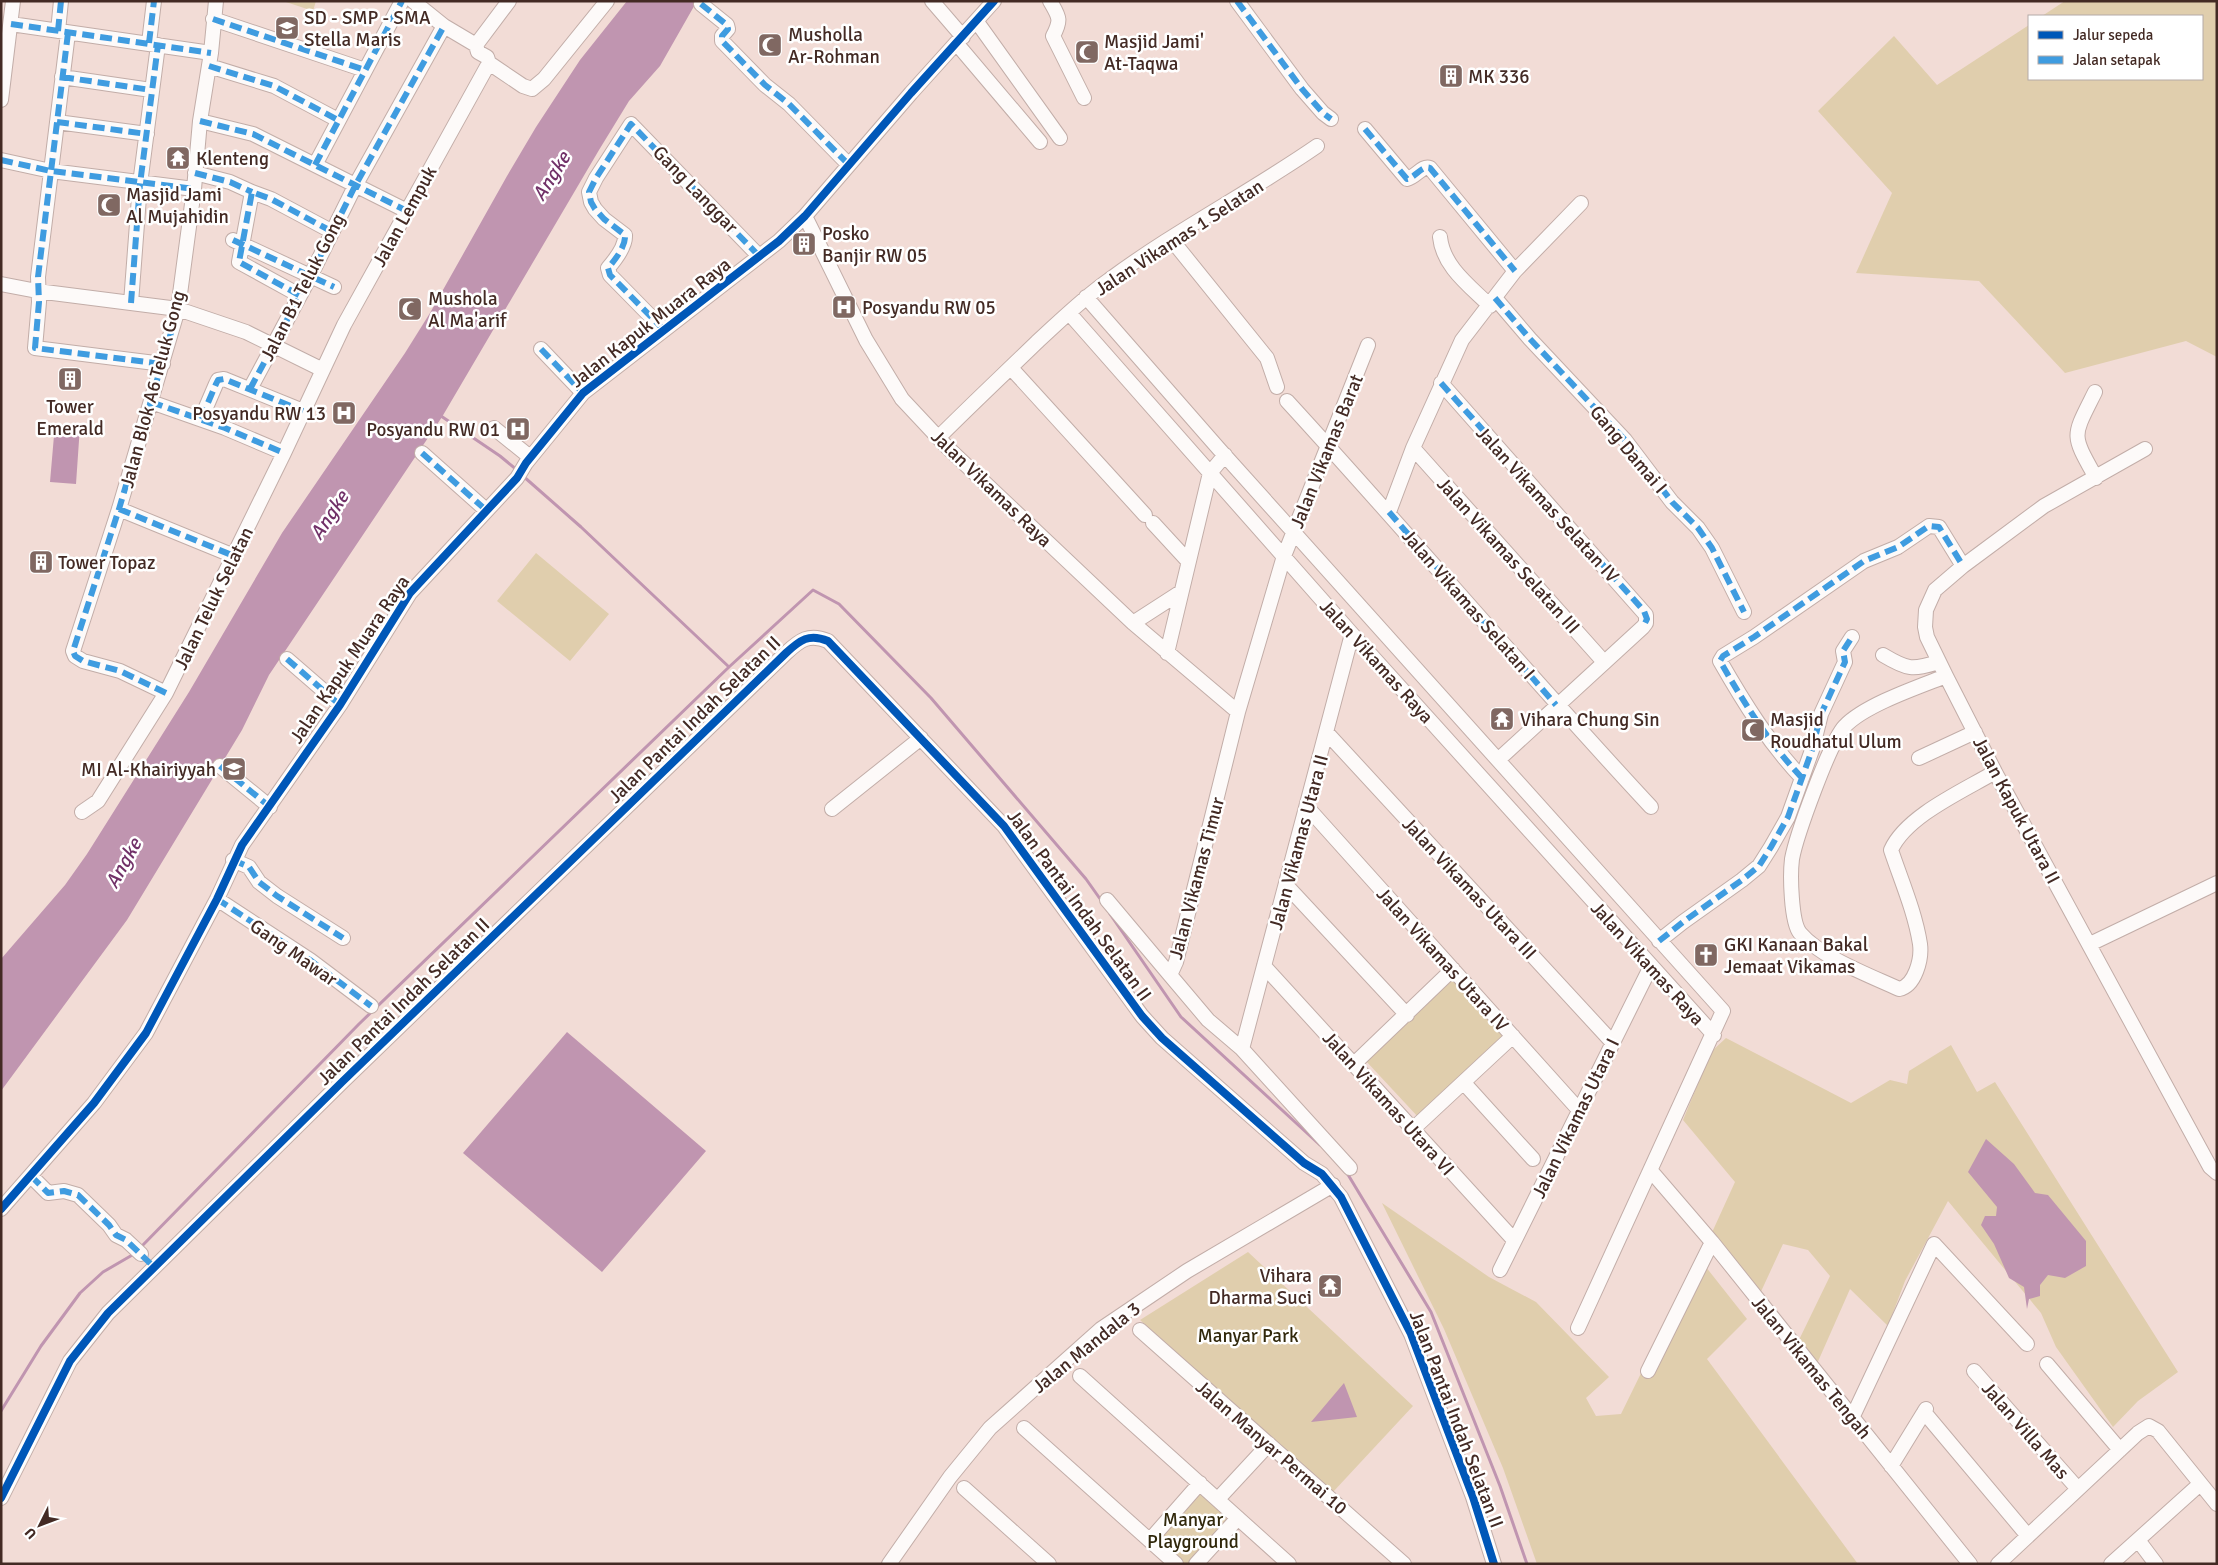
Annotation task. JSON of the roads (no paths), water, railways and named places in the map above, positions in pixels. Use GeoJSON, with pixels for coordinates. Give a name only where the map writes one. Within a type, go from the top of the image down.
{"type":"FeatureCollection","features":[{"type":"Feature","properties":{"kind":"street"},"geometry":{"type":"LineString","coordinates":[[1,100],[13,1]]}},
{"type":"Feature","properties":{"kind":"street"},"geometry":{"type":"LineString","coordinates":[[61,1],[63,32],[62,77],[37,291],[39,302],[35,348],[163,364]]}},
{"type":"Feature","properties":{"kind":"street"},"geometry":{"type":"LineString","coordinates":[[130,303],[140,184],[151,90],[154,1]]}},
{"type":"Feature","properties":{"kind":"street","name":"Jalan Blok A6 Teluk Gong"},"geometry":{"type":"LineString","coordinates":[[166,693],[120,671],[82,661],[75,656],[73,651],[119,509],[178,309],[216,1]]}},
{"type":"Feature","properties":{"kind":"street"},"geometry":{"type":"LineString","coordinates":[[476,45],[509,1]]}},
{"type":"Feature","properties":{"kind":"street"},"geometry":{"type":"LineString","coordinates":[[315,165],[365,70],[412,2],[444,26],[476,45],[478,52],[487,57],[489,63],[528,88],[535,88],[607,1]]}},
{"type":"Feature","properties":{"kind":"street"},"geometry":{"type":"LineString","coordinates":[[932,1],[960,41],[1040,142]]}},
{"type":"Feature","properties":{"kind":"street"},"geometry":{"type":"LineString","coordinates":[[1050,1],[1060,19],[1060,24],[1054,36],[1055,40],[1084,98]]}},
{"type":"Feature","properties":{"kind":"street"},"geometry":{"type":"LineString","coordinates":[[1237,1],[1302,89],[1323,113],[1331,118]]}},
{"type":"Feature","properties":{"kind":"street"},"geometry":{"type":"LineString","coordinates":[[701,4],[727,24],[728,29],[722,36],[722,41],[765,85],[789,104],[819,133],[849,165]]}},
{"type":"Feature","properties":{"kind":"street","name":"Jalan Kapuk Muara Raya"},"geometry":{"type":"LineString","coordinates":[[1,1209],[94,1103],[146,1033],[217,898],[233,860],[340,705],[410,593],[523,468],[583,393],[779,241],[805,216],[883,125],[977,22],[988,4]]}},
{"type":"Feature","properties":{"kind":"street"},"geometry":{"type":"LineString","coordinates":[[213,19],[365,70]]}},
{"type":"Feature","properties":{"kind":"street"},"geometry":{"type":"LineString","coordinates":[[977,22],[1060,138]]}},
{"type":"Feature","properties":{"kind":"street"},"geometry":{"type":"LineString","coordinates":[[11,24],[153,44],[210,59],[274,86],[338,120]]}},
{"type":"Feature","properties":{"kind":"street","name":"Jalan B1 Teluk Gong"},"geometry":{"type":"LineString","coordinates":[[250,389],[311,275],[331,231],[355,186],[444,26]]}},
{"type":"Feature","properties":{"kind":"street","name":"Jalan Lempuk"},"geometry":{"type":"LineString","coordinates":[[323,370],[344,325],[489,63]]}},
{"type":"Feature","properties":{"kind":"street"},"geometry":{"type":"LineString","coordinates":[[62,77],[151,90]]}},
{"type":"Feature","properties":{"kind":"street"},"geometry":{"type":"LineString","coordinates":[[200,121],[253,134],[407,210]]}},
{"type":"Feature","properties":{"kind":"street"},"geometry":{"type":"LineString","coordinates":[[57,122],[147,134]]}},
{"type":"Feature","properties":{"kind":"street","name":"Gang Langgar"},"geometry":{"type":"LineString","coordinates":[[664,330],[610,275],[608,268],[626,240],[625,235],[604,219],[590,202],[589,192],[596,178],[631,124],[724,217],[760,256]]}},
{"type":"Feature","properties":{"kind":"street"},"geometry":{"type":"LineString","coordinates":[[1365,129],[1407,179],[1413,177],[1424,168],[1430,168],[1515,271]]}},
{"type":"Feature","properties":{"kind":"street","name":"Jalan Vikamas 1 Selatan"},"geometry":{"type":"LineString","coordinates":[[939,437],[1077,305],[1139,258],[1227,203],[1273,177],[1317,146]]}},
{"type":"Feature","properties":{"kind":"street"},"geometry":{"type":"LineString","coordinates":[[1,160],[51,171],[140,184],[194,189]]}},
{"type":"Feature","properties":{"kind":"street"},"geometry":{"type":"LineString","coordinates":[[196,173],[230,182],[270,199],[331,231]]}},
{"type":"Feature","properties":{"kind":"street"},"geometry":{"type":"LineString","coordinates":[[252,192],[238,241],[239,262],[300,295]]}},
{"type":"Feature","properties":{"kind":"street"},"geometry":{"type":"LineString","coordinates":[[1389,512],[1413,448],[1462,340],[1515,271],[1581,203]]}},
{"type":"Feature","properties":{"kind":"street","name":"Jalan Vikamas Raya"},"geometry":{"type":"LineString","coordinates":[[805,216],[866,340],[902,399],[939,437],[1133,623],[1238,712]]}},
{"type":"Feature","properties":{"kind":"street","name":"Gang Damai I"},"geometry":{"type":"LineString","coordinates":[[1440,237],[1442,249],[1452,267],[1493,302],[1530,339],[1625,440],[1672,502],[1698,528],[1712,548],[1744,612]]}},
{"type":"Feature","properties":{"kind":"street"},"geometry":{"type":"LineString","coordinates":[[1171,239],[1267,358],[1277,387]]}},
{"type":"Feature","properties":{"kind":"street"},"geometry":{"type":"LineString","coordinates":[[238,241],[334,287]]}},
{"type":"Feature","properties":{"kind":"street"},"geometry":{"type":"LineString","coordinates":[[1,284],[37,291],[178,309],[246,332],[323,370]]}},
{"type":"Feature","properties":{"kind":"street","name":"Jalan Vikamas Raya"},"geometry":{"type":"LineString","coordinates":[[1077,305],[1217,464],[1285,553],[1352,634],[1651,966],[1714,1033],[1722,1014],[1722,1009],[1293,533],[1217,464],[1077,305]]}},
{"type":"Feature","properties":{"kind":"street","name":"Jalan Vikamas Barat"},"geometry":{"type":"LineString","coordinates":[[1285,553],[1368,345]]}},
{"type":"Feature","properties":{"kind":"street"},"geometry":{"type":"LineString","coordinates":[[541,349],[583,393]]}},
{"type":"Feature","properties":{"kind":"street"},"geometry":{"type":"LineString","coordinates":[[1011,368],[1188,561]]}},
{"type":"Feature","properties":{"kind":"street","name":"Jalan Teluk Selatan"},"geometry":{"type":"LineString","coordinates":[[82,812],[98,801],[166,693],[323,370]]}},
{"type":"Feature","properties":{"kind":"street"},"geometry":{"type":"LineString","coordinates":[[201,419],[218,380],[224,379],[303,411]]}},
{"type":"Feature","properties":{"kind":"street","name":"Jalan Vikamas Selatan IV"},"geometry":{"type":"LineString","coordinates":[[1441,383],[1644,611],[1647,619],[1643,627],[1604,662]]}},
{"type":"Feature","properties":{"kind":"street"},"geometry":{"type":"LineString","coordinates":[[2095,392],[2077,429],[2077,437],[2078,445],[2096,478]]}},
{"type":"Feature","properties":{"kind":"street","name":"Jalan Vikamas Selatan I"},"geometry":{"type":"LineString","coordinates":[[1287,400],[1389,512],[1556,705],[1651,807]]}},
{"type":"Feature","properties":{"kind":"street"},"geometry":{"type":"LineString","coordinates":[[151,402],[201,419],[284,453]]}},
{"type":"Feature","properties":{"kind":"street"},"geometry":{"type":"LineString","coordinates":[[494,428],[523,468]]}},
{"type":"Feature","properties":{"kind":"street","name":"Jalan Vikamas Selatan III"},"geometry":{"type":"LineString","coordinates":[[1413,448],[1604,662]]}},
{"type":"Feature","properties":{"kind":"street","name":"Jalan Kapuk Utara II"},"geometry":{"type":"LineString","coordinates":[[2145,450],[2044,506],[1963,566],[1935,590],[1926,610],[1925,627],[1927,637],[1939,662],[1995,772],[2210,1167],[2217,1173]]}},
{"type":"Feature","properties":{"kind":"street"},"geometry":{"type":"LineString","coordinates":[[422,453],[486,510]]}},
{"type":"Feature","properties":{"kind":"street"},"geometry":{"type":"LineString","coordinates":[[1167,653],[1188,561],[1217,464]]}},
{"type":"Feature","properties":{"kind":"street"},"geometry":{"type":"LineString","coordinates":[[119,509],[234,556]]}},
{"type":"Feature","properties":{"kind":"street"},"geometry":{"type":"LineString","coordinates":[[1802,778],[1771,744],[1720,661],[1723,656],[1754,637],[1864,561],[1898,547],[1929,526],[1939,527],[1963,566]]}},
{"type":"Feature","properties":{"kind":"street","name":"Jalan Vikamas Timur"},"geometry":{"type":"LineString","coordinates":[[1285,553],[1238,712],[1176,962],[1170,974],[1208,1020],[1242,1048],[1350,1168]]}},
{"type":"Feature","properties":{"kind":"street"},"geometry":{"type":"LineString","coordinates":[[1133,623],[1181,592]]}},
{"type":"Feature","properties":{"kind":"street","name":"Jalan Vikamas Utara II"},"geometry":{"type":"LineString","coordinates":[[1242,1048],[1352,634]]}},
{"type":"Feature","properties":{"kind":"street","name":"Jalan Pantai Indah Selatan II"},"geometry":{"type":"LineString","coordinates":[[1,1498],[70,1361],[108,1313],[349,1075],[798,641],[812,636],[828,641],[1004,826],[1142,1016],[1162,1038],[1304,1163],[1322,1174],[1333,1185],[1347,1208],[1410,1334],[1473,1497],[1494,1564]]}},
{"type":"Feature","properties":{"kind":"street"},"geometry":{"type":"LineString","coordinates":[[1660,941],[1759,866],[1788,817],[1812,750],[1821,714],[1845,662],[1843,651],[1852,637]]}},
{"type":"Feature","properties":{"kind":"street"},"geometry":{"type":"LineString","coordinates":[[1883,655],[1900,665],[1912,669],[1939,662]]}},
{"type":"Feature","properties":{"kind":"street"},"geometry":{"type":"LineString","coordinates":[[287,658],[340,705]]}},
{"type":"Feature","properties":{"kind":"street"},"geometry":{"type":"LineString","coordinates":[[1498,760],[1604,662]]}},
{"type":"Feature","properties":{"kind":"street"},"geometry":{"type":"LineString","coordinates":[[1946,676],[1875,706],[1849,723],[1837,738],[1828,756],[1792,860],[1794,922],[1800,932],[1825,953],[1898,989],[1906,987],[1912,979],[1918,962],[1920,945],[1891,850],[1896,840],[1923,815],[1995,772]]}},
{"type":"Feature","properties":{"kind":"street"},"geometry":{"type":"LineString","coordinates":[[1919,758],[1975,732]]}},
{"type":"Feature","properties":{"kind":"street","name":"Jalan Vikamas Utara III"},"geometry":{"type":"LineString","coordinates":[[1327,733],[1613,1042]]}},
{"type":"Feature","properties":{"kind":"street"},"geometry":{"type":"LineString","coordinates":[[832,809],[921,738]]}},
{"type":"Feature","properties":{"kind":"street"},"geometry":{"type":"LineString","coordinates":[[220,766],[270,807]]}},
{"type":"Feature","properties":{"kind":"street","name":"Jalan Vikamas Utara IV"},"geometry":{"type":"LineString","coordinates":[[1307,808],[1580,1110]]}},
{"type":"Feature","properties":{"kind":"street"},"geometry":{"type":"LineString","coordinates":[[233,860],[249,867],[259,882],[276,896],[343,938]]}},
{"type":"Feature","properties":{"kind":"street"},"geometry":{"type":"LineString","coordinates":[[2090,944],[2217,883]]}},
{"type":"Feature","properties":{"kind":"street"},"geometry":{"type":"LineString","coordinates":[[1286,885],[1407,1015]]}},
{"type":"Feature","properties":{"kind":"street","name":"Gang Mawar"},"geometry":{"type":"LineString","coordinates":[[217,898],[310,960],[370,1006]]}},
{"type":"Feature","properties":{"kind":"street"},"geometry":{"type":"LineString","coordinates":[[1108,900],[1170,974]]}},
{"type":"Feature","properties":{"kind":"street","name":"Jalan Vikamas Utara VI"},"geometry":{"type":"LineString","coordinates":[[1264,966],[1514,1240]]}},
{"type":"Feature","properties":{"kind":"street","name":"Jalan Vikamas Utara I"},"geometry":{"type":"LineString","coordinates":[[1500,1270],[1651,966]]}},
{"type":"Feature","properties":{"kind":"street"},"geometry":{"type":"LineString","coordinates":[[1354,1064],[1453,969]]}},
{"type":"Feature","properties":{"kind":"street"},"geometry":{"type":"LineString","coordinates":[[1578,1328],[1714,1033]]}},
{"type":"Feature","properties":{"kind":"street"},"geometry":{"type":"LineString","coordinates":[[1413,1129],[1513,1036]]}},
{"type":"Feature","properties":{"kind":"street"},"geometry":{"type":"LineString","coordinates":[[1464,1082],[1534,1159]]}},
{"type":"Feature","properties":{"kind":"street","name":"Jalan Vikamas Tengah"},"geometry":{"type":"LineString","coordinates":[[1651,1171],[1712,1242],[1970,1564]]}},
{"type":"Feature","properties":{"kind":"street"},"geometry":{"type":"LineString","coordinates":[[31,1176],[48,1193],[64,1190],[78,1196],[109,1225],[116,1235],[138,1251]]}},
{"type":"Feature","properties":{"kind":"street","name":"Jalan Mandala 3"},"geometry":{"type":"LineString","coordinates":[[889,1564],[950,1477],[990,1428],[1102,1329],[1187,1271],[1333,1185]]}},
{"type":"Feature","properties":{"kind":"street"},"geometry":{"type":"LineString","coordinates":[[1648,1371],[1712,1242]]}},
{"type":"Feature","properties":{"kind":"street"},"geometry":{"type":"LineString","coordinates":[[1852,1418],[1934,1244],[2027,1344]]}},
{"type":"Feature","properties":{"kind":"street","name":"Jalan Manyar Permai 10"},"geometry":{"type":"LineString","coordinates":[[1140,1330],[1404,1564]]}},
{"type":"Feature","properties":{"kind":"street"},"geometry":{"type":"LineString","coordinates":[[2046,1364],[2120,1450]]}},
{"type":"Feature","properties":{"kind":"street","name":"Jalan Villa Mas"},"geometry":{"type":"LineString","coordinates":[[1974,1371],[2078,1489]]}},
{"type":"Feature","properties":{"kind":"street"},"geometry":{"type":"LineString","coordinates":[[1080,1376],[1289,1564]]}},
{"type":"Feature","properties":{"kind":"street"},"geometry":{"type":"LineString","coordinates":[[1891,1466],[1925,1410],[2028,1536]]}},
{"type":"Feature","properties":{"kind":"street"},"geometry":{"type":"LineString","coordinates":[[1998,1564],[2138,1433],[2149,1426],[2158,1431],[2217,1504]]}},
{"type":"Feature","properties":{"kind":"street"},"geometry":{"type":"LineString","coordinates":[[1024,1428],[1150,1540],[1170,1562]]}},
{"type":"Feature","properties":{"kind":"street"},"geometry":{"type":"LineString","coordinates":[[1218,1499],[1269,1444]]}},
{"type":"Feature","properties":{"kind":"street"},"geometry":{"type":"LineString","coordinates":[[1150,1540],[1200,1483]]}},
{"type":"Feature","properties":{"kind":"street"},"geometry":{"type":"LineString","coordinates":[[2111,1564],[2200,1484]]}},
{"type":"Feature","properties":{"kind":"street"},"geometry":{"type":"LineString","coordinates":[[964,1488],[1049,1564]]}},
{"type":"Feature","properties":{"kind":"street"},"geometry":{"type":"LineString","coordinates":[[1196,1564],[1238,1518]]}},
{"type":"Feature","properties":{"kind":"street"},"geometry":{"type":"LineString","coordinates":[[2138,1540],[2156,1564]]}},
{"type":"Feature","properties":{"kind":"water","name":"Angke"},"geometry":{"type":"Polygon","coordinates":[[[627,1],[697,1],[660,66],[629,101],[442,417],[269,675],[242,730],[127,920],[1,1091],[1,959],[65,885],[87,854],[189,692],[282,533],[405,353],[430,313],[536,127],[580,60],[627,1]]]}},
{"type":"Feature","properties":{"kind":"water"},"geometry":{"type":"Polygon","coordinates":[[[55,424],[80,426],[76,484],[50,482],[55,424]]]}},
{"type":"Feature","properties":{"kind":"water"},"geometry":{"type":"Polygon","coordinates":[[[567,1032],[706,1151],[602,1272],[463,1153],[567,1032]]]}},
{"type":"Feature","properties":{"kind":"water"},"geometry":{"type":"Polygon","coordinates":[[[1986,1139],[2014,1164],[2035,1193],[2048,1195],[2086,1241],[2086,1266],[2065,1278],[2048,1275],[2040,1285],[2040,1296],[2029,1299],[2027,1309],[2024,1287],[2009,1278],[1994,1244],[1981,1225],[1985,1216],[1996,1216],[1997,1207],[1968,1172],[1986,1139]]]}},
{"type":"Feature","properties":{"kind":"water"},"geometry":{"type":"Polygon","coordinates":[[[1344,1383],[1357,1417],[1311,1422],[1344,1383]]]}},
{"type":"Feature","properties":{"kind":"waterway"},"geometry":{"type":"LineString","coordinates":[[441,416],[500,456],[517,470]]}},
{"type":"Feature","properties":{"kind":"waterway"},"geometry":{"type":"LineString","coordinates":[[523,476],[581,527],[729,667],[813,590],[839,604],[931,698],[1086,879],[1103,903]]}},
{"type":"Feature","properties":{"kind":"waterway"},"geometry":{"type":"LineString","coordinates":[[140,1248],[359,1024],[729,667]]}},
{"type":"Feature","properties":{"kind":"waterway"},"geometry":{"type":"LineString","coordinates":[[1110,914],[1181,1017],[1320,1145]]}},
{"type":"Feature","properties":{"kind":"waterway"},"geometry":{"type":"LineString","coordinates":[[1347,1173],[1431,1312],[1500,1486],[1527,1564]]}},
{"type":"Feature","properties":{"kind":"waterway"},"geometry":{"type":"LineString","coordinates":[[1,1411],[41,1346],[80,1293],[103,1272],[134,1254]]}},
{"type":"Feature","properties":{"kind":"place","name":"SD - SMP - SMA Stella Maris"},"geometry":{"type":"Point","coordinates":[287,28]}},
{"type":"Feature","properties":{"kind":"place","name":"Musholla Ar-Rohman"},"geometry":{"type":"Point","coordinates":[770,45]}},
{"type":"Feature","properties":{"kind":"place","name":"Masjid Jami' At-Taqwa"},"geometry":{"type":"Point","coordinates":[1087,52]}},
{"type":"Feature","properties":{"kind":"place","name":"MK 336"},"geometry":{"type":"Point","coordinates":[1451,76]}},
{"type":"Feature","properties":{"kind":"place","name":"Klenteng"},"geometry":{"type":"Point","coordinates":[178,158]}},
{"type":"Feature","properties":{"kind":"place","name":"Masjid Jami Al Mujahidin"},"geometry":{"type":"Point","coordinates":[109,205]}},
{"type":"Feature","properties":{"kind":"place","name":"Posko Banjir RW 05"},"geometry":{"type":"Point","coordinates":[804,244]}},
{"type":"Feature","properties":{"kind":"place","name":"Posyandu RW 05"},"geometry":{"type":"Point","coordinates":[844,307]}},
{"type":"Feature","properties":{"kind":"place","name":"Mushola Al Ma'arif"},"geometry":{"type":"Point","coordinates":[410,309]}},
{"type":"Feature","properties":{"kind":"place","name":"Tower Emerald"},"geometry":{"type":"Point","coordinates":[70,379]}},
{"type":"Feature","properties":{"kind":"place","name":"Posyandu RW 13"},"geometry":{"type":"Point","coordinates":[344,413]}},
{"type":"Feature","properties":{"kind":"place","name":"Posyandu RW 01"},"geometry":{"type":"Point","coordinates":[518,429]}},
{"type":"Feature","properties":{"kind":"place","name":"Tower Topaz"},"geometry":{"type":"Point","coordinates":[41,562]}},
{"type":"Feature","properties":{"kind":"place","name":"Vihara Chung Sin"},"geometry":{"type":"Point","coordinates":[1502,719]}},
{"type":"Feature","properties":{"kind":"place","name":"Masjid Roudhatul Ulum"},"geometry":{"type":"Point","coordinates":[1753,730]}},
{"type":"Feature","properties":{"kind":"place","name":"MI Al-Khairiyyah"},"geometry":{"type":"Point","coordinates":[234,769]}},
{"type":"Feature","properties":{"kind":"place","name":"GKI Kanaan Bakal Jemaat Vikamas"},"geometry":{"type":"Point","coordinates":[1706,955]}},
{"type":"Feature","properties":{"kind":"place","name":"Vihara Dharma Suci"},"geometry":{"type":"Point","coordinates":[1330,1286]}},
{"type":"Feature","properties":{"kind":"park label","name":"Manyar Park"},"geometry":{"type":"Point","coordinates":[1248,1335]}},
{"type":"Feature","properties":{"kind":"park label","name":"Manyar Playground"},"geometry":{"type":"Point","coordinates":[1193,1530]}}]}
